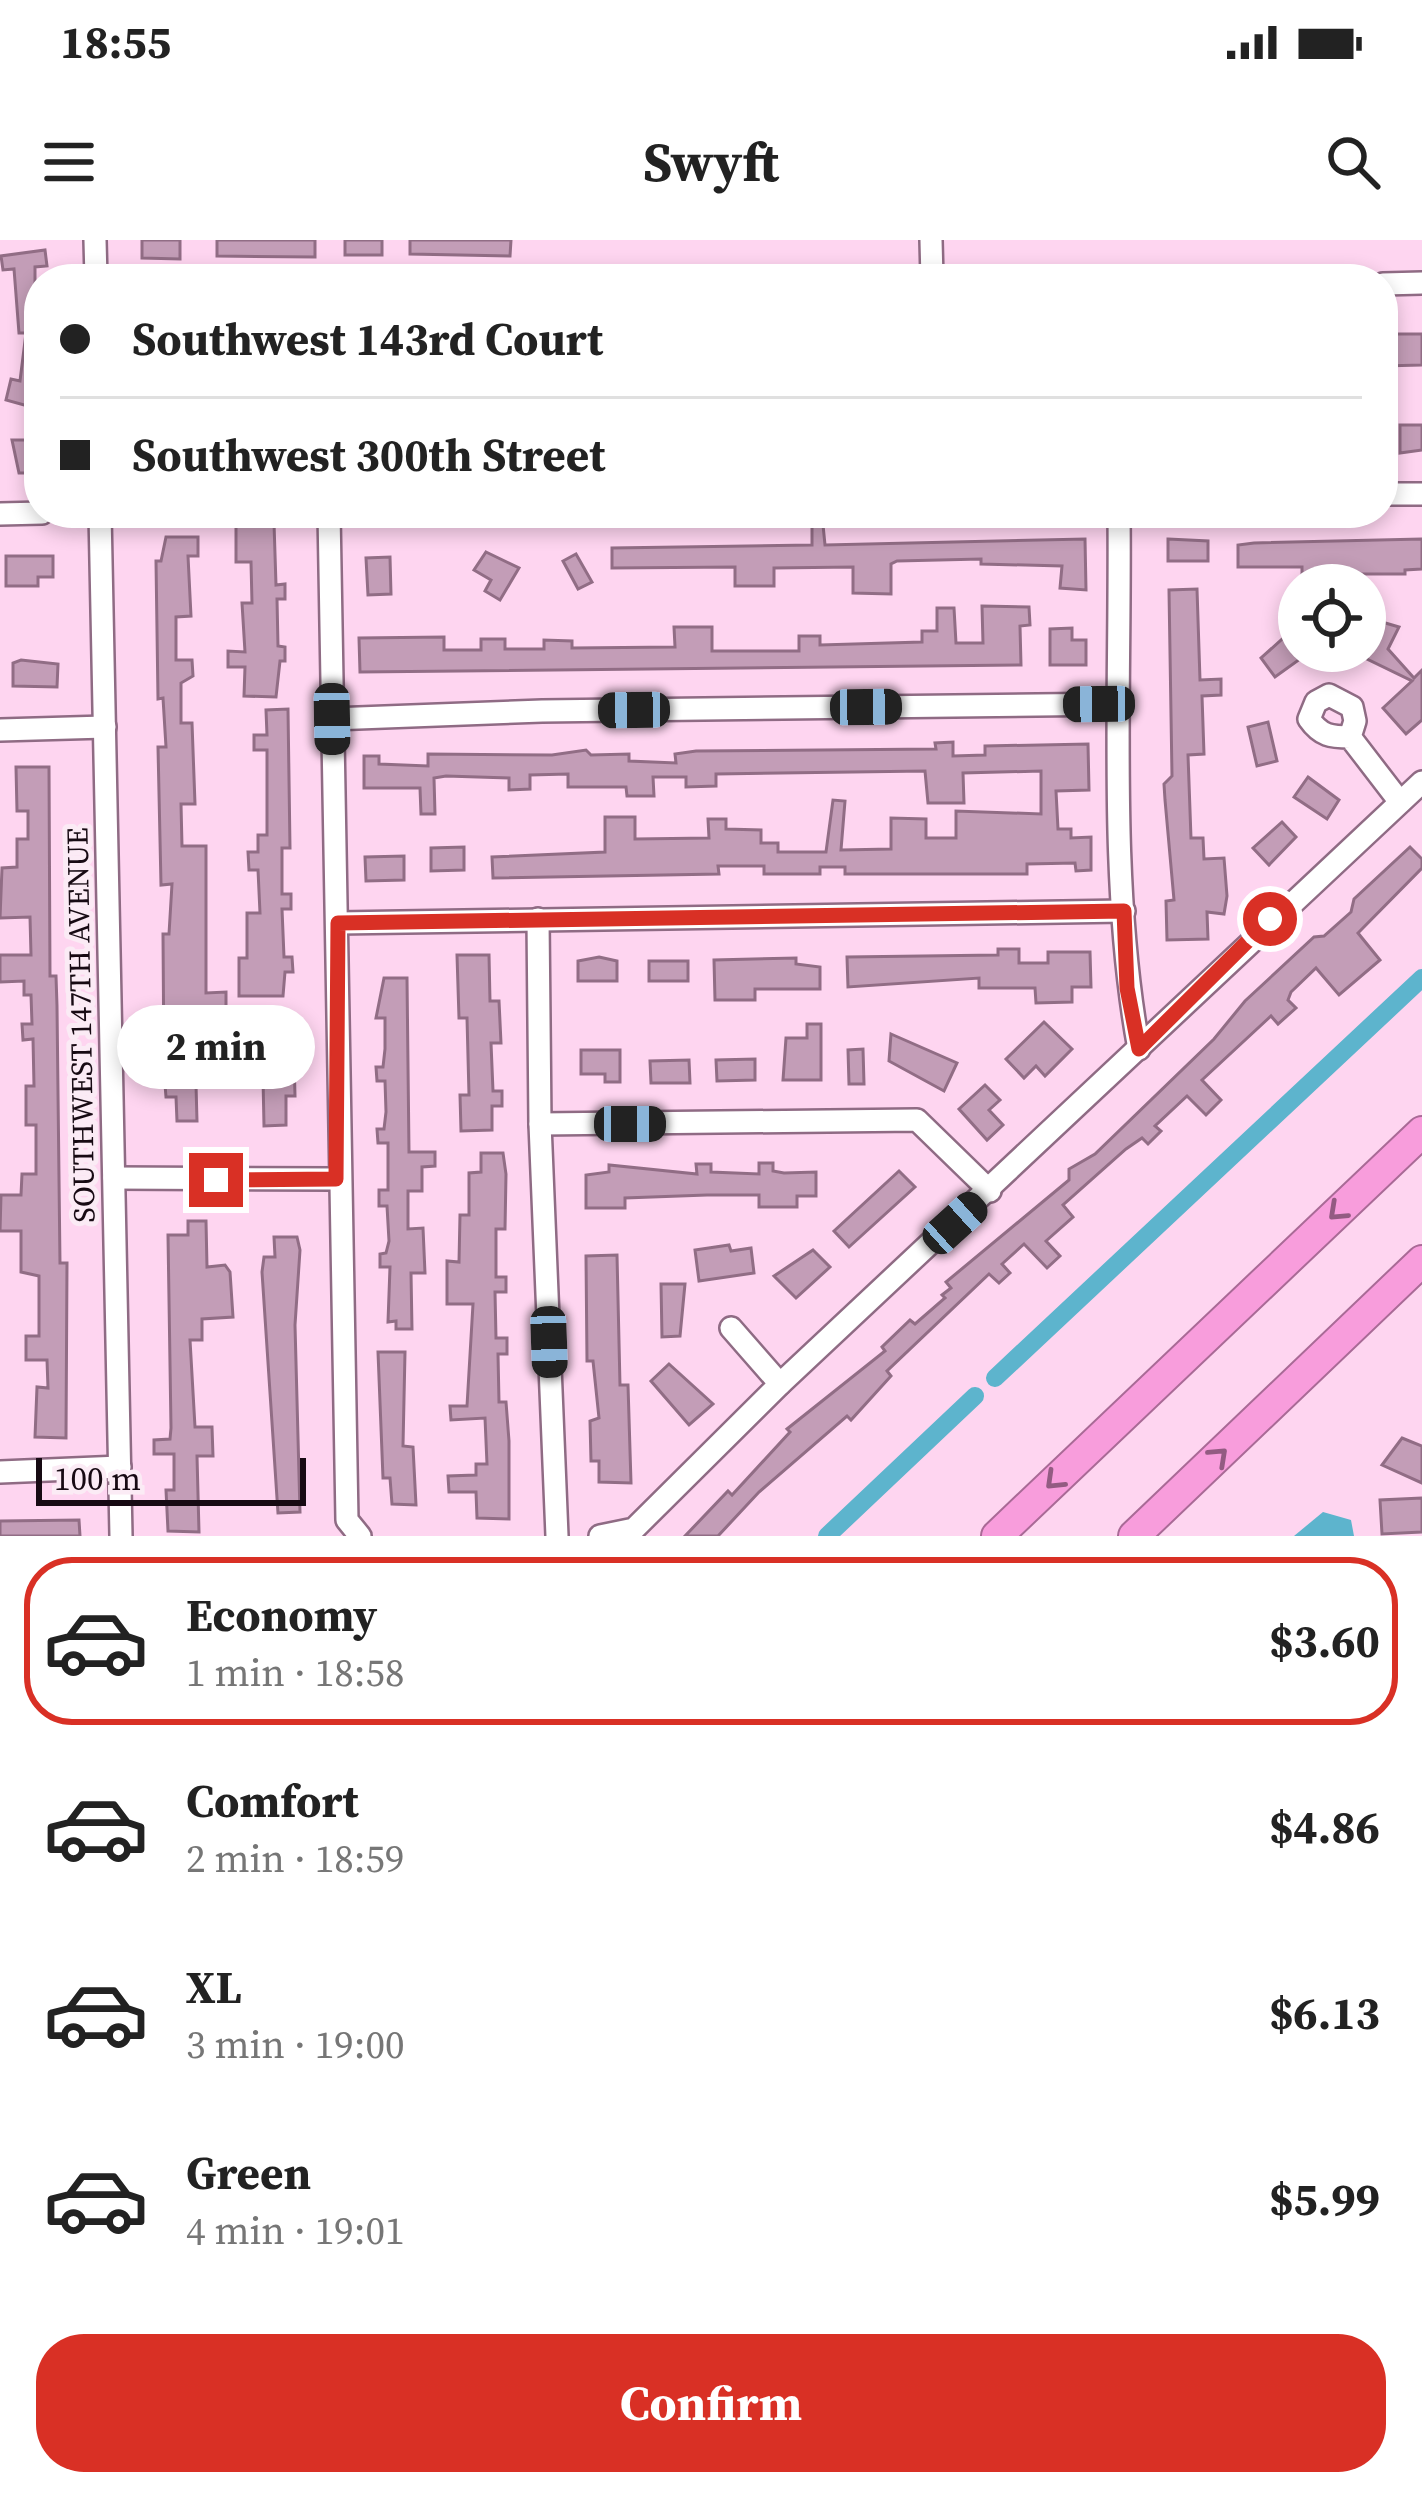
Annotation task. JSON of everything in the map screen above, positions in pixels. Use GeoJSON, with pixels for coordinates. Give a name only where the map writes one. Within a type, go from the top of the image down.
{"type":"FeatureCollection","features":[{"type":"Feature","properties":{"kind":"highway"},"geometry":{"type":"LineString","coordinates":[[997,1536],[1422,1132]]}},
{"type":"Feature","properties":{"kind":"highway"},"geometry":{"type":"LineString","coordinates":[[1134,1536],[1422,1261]]}},
{"type":"Feature","properties":{"kind":"street","name":"SOUTHWEST 147TH AVENUE"},"geometry":{"type":"LineString","coordinates":[[100,528],[121,1536]]}},
{"type":"Feature","properties":{"kind":"street"},"geometry":{"type":"LineString","coordinates":[[329,528],[338,923],[336,1179],[346,1520],[360,1536]]}},
{"type":"Feature","properties":{"kind":"street"},"geometry":{"type":"LineString","coordinates":[[1119,528],[1124,911],[1127,988],[1139,1049]]}},
{"type":"Feature","properties":{"kind":"street"},"geometry":{"type":"LineString","coordinates":[[332,719],[542,711],[1121,704]]}},
{"type":"Feature","properties":{"kind":"street"},"geometry":{"type":"LineString","coordinates":[[0,730],[105,728]]}},
{"type":"Feature","properties":{"kind":"street"},"geometry":{"type":"LineString","coordinates":[[1351,737],[1400,802]]}},
{"type":"Feature","properties":{"kind":"street"},"geometry":{"type":"LineString","coordinates":[[600,1536],[634,1528],[1270,919],[1422,782]]}},
{"type":"Feature","properties":{"kind":"street"},"geometry":{"type":"LineString","coordinates":[[338,923],[1124,911]]}},
{"type":"Feature","properties":{"kind":"street"},"geometry":{"type":"LineString","coordinates":[[538,920],[540,1124],[557,1536]]}},
{"type":"Feature","properties":{"kind":"street"},"geometry":{"type":"LineString","coordinates":[[540,1124],[916,1120],[990,1191]]}},
{"type":"Feature","properties":{"kind":"street"},"geometry":{"type":"LineString","coordinates":[[114,1178],[336,1179]]}},
{"type":"Feature","properties":{"kind":"street"},"geometry":{"type":"LineString","coordinates":[[730,1328],[780,1384]]}},
{"type":"Feature","properties":{"kind":"street"},"geometry":{"type":"LineString","coordinates":[[0,1472],[120,1468]]}},
{"type":"Feature","properties":{"kind":"water"},"geometry":{"type":"Polygon","coordinates":[[[1323,1512],[1351,1520],[1354,1536],[1294,1536],[1323,1512]]]}},
{"type":"Feature","properties":{"kind":"building"},"geometry":{"type":"Polygon","coordinates":[[[142,240],[180,240],[180,259],[142,258],[142,240]]]}},
{"type":"Feature","properties":{"kind":"building"},"geometry":{"type":"Polygon","coordinates":[[[217,240],[315,240],[315,257],[217,256],[217,240]]]}},
{"type":"Feature","properties":{"kind":"building"},"geometry":{"type":"Polygon","coordinates":[[[345,240],[382,240],[382,255],[345,255],[345,240]]]}},
{"type":"Feature","properties":{"kind":"building"},"geometry":{"type":"Polygon","coordinates":[[[410,240],[511,240],[510,256],[410,254],[410,240]]]}},
{"type":"Feature","properties":{"kind":"building"},"geometry":{"type":"Polygon","coordinates":[[[45,250],[47,264],[24,264],[24,333],[19,333],[14,269],[3,270],[1,256],[45,250]]]}},
{"type":"Feature","properties":{"kind":"building"},"geometry":{"type":"Polygon","coordinates":[[[1398,334],[1422,334],[1422,365],[1398,366],[1398,334]]]}},
{"type":"Feature","properties":{"kind":"building"},"geometry":{"type":"Polygon","coordinates":[[[24,349],[24,405],[6,400],[11,379],[20,381],[24,349]]]}},
{"type":"Feature","properties":{"kind":"building"},"geometry":{"type":"Polygon","coordinates":[[[1400,425],[1422,425],[1422,450],[1400,453],[1400,425]]]}},
{"type":"Feature","properties":{"kind":"building"},"geometry":{"type":"Polygon","coordinates":[[[12,440],[24,440],[24,473],[19,473],[12,440]]]}},
{"type":"Feature","properties":{"kind":"building"},"geometry":{"type":"Polygon","coordinates":[[[236,528],[274,528],[276,585],[285,584],[285,599],[277,599],[278,646],[285,647],[285,661],[280,661],[276,697],[244,696],[245,667],[228,667],[228,651],[245,652],[242,603],[252,603],[251,562],[236,562],[236,528]]]}},
{"type":"Feature","properties":{"kind":"building"},"geometry":{"type":"Polygon","coordinates":[[[812,528],[823,528],[825,545],[1085,539],[1086,590],[1060,588],[1062,566],[981,564],[981,559],[897,561],[891,564],[891,594],[853,593],[853,567],[774,568],[774,586],[735,586],[735,567],[612,568],[612,548],[812,545],[812,528]]]}},
{"type":"Feature","properties":{"kind":"building"},"geometry":{"type":"Polygon","coordinates":[[[166,537],[198,537],[198,556],[188,556],[191,616],[176,617],[176,660],[192,660],[193,676],[181,683],[181,723],[192,723],[195,804],[181,804],[182,846],[206,846],[206,993],[226,992],[226,1010],[194,1011],[197,1121],[177,1121],[176,1097],[166,1097],[164,1072],[163,934],[169,934],[172,884],[161,885],[158,747],[166,747],[163,698],[158,699],[156,561],[161,561],[166,537]]]}},
{"type":"Feature","properties":{"kind":"building"},"geometry":{"type":"Polygon","coordinates":[[[1168,539],[1208,541],[1208,561],[1168,561],[1168,539]]]}},
{"type":"Feature","properties":{"kind":"building"},"geometry":{"type":"Polygon","coordinates":[[[1422,539],[1422,569],[1386,574],[1386,564],[1238,567],[1238,545],[1422,539]]]}},
{"type":"Feature","properties":{"kind":"building"},"geometry":{"type":"Polygon","coordinates":[[[486,552],[519,568],[500,600],[485,591],[491,580],[474,570],[486,552]]]}},
{"type":"Feature","properties":{"kind":"building"},"geometry":{"type":"Polygon","coordinates":[[[576,554],[592,582],[578,589],[563,561],[576,554]]]}},
{"type":"Feature","properties":{"kind":"building"},"geometry":{"type":"Polygon","coordinates":[[[6,556],[53,556],[53,577],[38,577],[38,586],[6,586],[6,556]]]}},
{"type":"Feature","properties":{"kind":"building"},"geometry":{"type":"Polygon","coordinates":[[[390,557],[391,594],[368,595],[366,558],[390,557]]]}},
{"type":"Feature","properties":{"kind":"building"},"geometry":{"type":"Polygon","coordinates":[[[1197,589],[1200,680],[1221,679],[1221,695],[1202,696],[1204,754],[1188,755],[1191,838],[1203,838],[1204,859],[1224,858],[1227,896],[1224,914],[1207,912],[1208,939],[1167,940],[1166,901],[1174,900],[1164,784],[1172,776],[1169,590],[1197,589]]]}},
{"type":"Feature","properties":{"kind":"building"},"geometry":{"type":"Polygon","coordinates":[[[982,606],[1029,607],[1030,625],[1020,626],[1021,665],[360,672],[359,638],[444,637],[444,650],[481,650],[481,639],[505,639],[505,649],[544,649],[544,640],[572,641],[572,648],[675,647],[674,627],[712,627],[712,651],[799,651],[799,636],[820,636],[820,645],[922,642],[922,631],[937,631],[937,608],[954,608],[956,643],[983,643],[982,606]]]}},
{"type":"Feature","properties":{"kind":"building"},"geometry":{"type":"Polygon","coordinates":[[[1386,623],[1399,627],[1388,649],[1414,678],[1422,670],[1422,720],[1406,734],[1383,708],[1412,681],[1386,668],[1386,623]]]}},
{"type":"Feature","properties":{"kind":"building"},"geometry":{"type":"Polygon","coordinates":[[[1072,628],[1072,640],[1086,640],[1086,665],[1050,665],[1050,629],[1072,628]]]}},
{"type":"Feature","properties":{"kind":"building"},"geometry":{"type":"Polygon","coordinates":[[[1278,643],[1278,672],[1282,672],[1275,677],[1261,658],[1278,643]]]}},
{"type":"Feature","properties":{"kind":"building"},"geometry":{"type":"Polygon","coordinates":[[[13,663],[58,664],[57,687],[13,686],[13,663]]]}},
{"type":"Feature","properties":{"kind":"building"},"geometry":{"type":"Polygon","coordinates":[[[288,709],[290,848],[282,848],[282,894],[291,894],[291,909],[282,909],[284,957],[292,957],[293,972],[285,972],[283,996],[239,996],[239,958],[247,958],[247,913],[260,913],[258,870],[249,870],[248,852],[258,852],[258,835],[267,835],[267,750],[254,750],[254,735],[267,735],[266,710],[288,709]]]}},
{"type":"Feature","properties":{"kind":"building"},"geometry":{"type":"Polygon","coordinates":[[[1268,722],[1277,761],[1257,766],[1248,727],[1268,722]]]}},
{"type":"Feature","properties":{"kind":"building"},"geometry":{"type":"Polygon","coordinates":[[[953,742],[953,756],[985,755],[985,746],[1088,744],[1089,790],[1056,791],[1058,829],[1071,829],[1071,838],[1091,837],[1091,870],[1076,871],[1075,863],[1027,864],[1027,874],[845,874],[845,867],[820,867],[820,874],[764,874],[764,866],[718,866],[719,874],[493,878],[492,857],[605,852],[605,817],[635,817],[635,839],[709,838],[708,819],[726,819],[726,829],[761,830],[761,843],[778,843],[778,852],[826,852],[833,800],[845,801],[841,850],[891,849],[891,818],[926,819],[926,838],[956,838],[956,811],[1041,814],[1041,771],[963,773],[964,803],[928,803],[925,771],[716,774],[716,786],[686,787],[686,777],[653,777],[654,796],[627,796],[626,787],[568,787],[568,774],[530,775],[530,789],[509,790],[509,778],[446,776],[434,778],[435,814],[421,814],[420,788],[364,788],[364,756],[379,756],[379,764],[428,766],[428,754],[552,755],[586,750],[591,755],[629,754],[629,761],[676,763],[675,754],[696,751],[936,749],[935,743],[953,742]]]}},
{"type":"Feature","properties":{"kind":"building"},"geometry":{"type":"Polygon","coordinates":[[[16,767],[49,767],[50,976],[56,976],[60,1263],[67,1263],[66,1438],[35,1437],[37,1387],[48,1388],[47,1360],[26,1360],[26,1336],[39,1336],[39,1276],[21,1272],[21,1231],[0,1231],[1,1195],[21,1195],[22,1174],[36,1174],[36,1125],[26,1125],[26,1086],[34,1086],[33,1039],[23,1040],[22,1024],[32,1024],[31,995],[24,995],[24,981],[0,982],[0,955],[31,955],[30,917],[0,918],[2,868],[17,867],[17,839],[28,839],[28,811],[17,811],[16,767]]]}},
{"type":"Feature","properties":{"kind":"building"},"geometry":{"type":"Polygon","coordinates":[[[1308,777],[1339,800],[1327,819],[1294,797],[1308,777]]]}},
{"type":"Feature","properties":{"kind":"building"},"geometry":{"type":"Polygon","coordinates":[[[1282,822],[1296,837],[1269,865],[1253,848],[1282,822]]]}},
{"type":"Feature","properties":{"kind":"building"},"geometry":{"type":"Polygon","coordinates":[[[464,847],[464,870],[431,871],[431,848],[464,847]]]}},
{"type":"Feature","properties":{"kind":"building"},"geometry":{"type":"Polygon","coordinates":[[[1410,847],[1422,859],[1422,868],[1358,933],[1380,960],[1339,995],[1316,968],[1291,992],[1288,1000],[1296,1008],[1278,1024],[1271,1016],[1202,1080],[1221,1100],[1206,1115],[1187,1096],[1155,1126],[1161,1131],[1148,1144],[1142,1138],[1126,1149],[1063,1205],[1073,1217],[1046,1241],[1060,1256],[1047,1268],[1024,1244],[1002,1264],[1010,1273],[999,1283],[989,1274],[887,1371],[891,1376],[851,1420],[847,1416],[759,1492],[718,1536],[685,1536],[728,1491],[732,1495],[790,1432],[787,1429],[885,1351],[882,1347],[910,1320],[915,1324],[945,1298],[942,1295],[951,1288],[946,1282],[1069,1180],[1069,1169],[1095,1154],[1214,1039],[1245,1001],[1314,937],[1324,936],[1351,912],[1354,899],[1410,847]]]}},
{"type":"Feature","properties":{"kind":"building"},"geometry":{"type":"Polygon","coordinates":[[[404,856],[404,880],[366,881],[365,857],[404,856]]]}},
{"type":"Feature","properties":{"kind":"building"},"geometry":{"type":"Polygon","coordinates":[[[998,949],[1019,949],[1019,963],[1048,963],[1048,952],[1090,952],[1091,987],[1072,987],[1072,1002],[1036,1003],[1035,988],[979,988],[979,978],[848,987],[847,957],[998,955],[998,949]]]}},
{"type":"Feature","properties":{"kind":"building"},"geometry":{"type":"Polygon","coordinates":[[[457,955],[489,955],[490,1001],[499,1001],[501,1043],[491,1043],[493,1091],[502,1091],[502,1106],[492,1106],[492,1130],[461,1131],[460,1095],[469,1095],[467,1018],[459,1018],[457,955]]]}},
{"type":"Feature","properties":{"kind":"building"},"geometry":{"type":"Polygon","coordinates":[[[599,957],[617,961],[617,981],[578,981],[578,961],[599,957]]]}},
{"type":"Feature","properties":{"kind":"building"},"geometry":{"type":"Polygon","coordinates":[[[796,958],[796,964],[820,967],[820,989],[755,989],[755,1000],[715,1000],[714,960],[796,958]]]}},
{"type":"Feature","properties":{"kind":"building"},"geometry":{"type":"Polygon","coordinates":[[[649,961],[688,961],[688,981],[649,981],[649,961]]]}},
{"type":"Feature","properties":{"kind":"building"},"geometry":{"type":"Polygon","coordinates":[[[384,978],[407,978],[409,1152],[435,1152],[435,1166],[422,1167],[422,1191],[408,1191],[408,1229],[423,1228],[425,1273],[411,1273],[412,1329],[396,1329],[396,1321],[388,1322],[390,1267],[380,1267],[380,1254],[386,1253],[389,1241],[387,1206],[379,1206],[379,1190],[388,1190],[388,1143],[378,1143],[377,1129],[384,1129],[386,1112],[385,1081],[377,1081],[376,1067],[383,1067],[385,1049],[385,1018],[376,1018],[384,978]]]}},
{"type":"Feature","properties":{"kind":"building"},"geometry":{"type":"Polygon","coordinates":[[[272,1019],[293,1019],[295,1096],[286,1096],[286,1125],[264,1126],[263,1078],[273,1078],[272,1019]]]}},
{"type":"Feature","properties":{"kind":"building"},"geometry":{"type":"Polygon","coordinates":[[[1044,1022],[1072,1049],[1045,1076],[1036,1066],[1024,1078],[1006,1059],[1044,1022]]]}},
{"type":"Feature","properties":{"kind":"building"},"geometry":{"type":"Polygon","coordinates":[[[807,1024],[821,1024],[821,1080],[783,1080],[786,1038],[807,1038],[807,1024]]]}},
{"type":"Feature","properties":{"kind":"building"},"geometry":{"type":"Polygon","coordinates":[[[891,1034],[957,1063],[944,1091],[889,1061],[891,1034]]]}},
{"type":"Feature","properties":{"kind":"building"},"geometry":{"type":"Polygon","coordinates":[[[863,1049],[864,1084],[849,1084],[848,1050],[863,1049]]]}},
{"type":"Feature","properties":{"kind":"building"},"geometry":{"type":"Polygon","coordinates":[[[581,1050],[620,1050],[620,1082],[605,1082],[605,1074],[581,1074],[581,1050]]]}},
{"type":"Feature","properties":{"kind":"building"},"geometry":{"type":"Polygon","coordinates":[[[755,1059],[755,1080],[717,1081],[716,1060],[755,1059]]]}},
{"type":"Feature","properties":{"kind":"building"},"geometry":{"type":"Polygon","coordinates":[[[689,1060],[690,1083],[651,1083],[650,1061],[689,1060]]]}},
{"type":"Feature","properties":{"kind":"building"},"geometry":{"type":"Polygon","coordinates":[[[985,1085],[1000,1100],[989,1110],[1003,1125],[987,1140],[959,1109],[985,1085]]]}},
{"type":"Feature","properties":{"kind":"building"},"geometry":{"type":"Polygon","coordinates":[[[481,1153],[503,1153],[506,1174],[505,1229],[496,1229],[496,1277],[506,1277],[506,1292],[495,1292],[496,1338],[507,1338],[507,1354],[498,1354],[499,1402],[506,1402],[509,1441],[509,1519],[477,1518],[476,1492],[449,1492],[448,1476],[476,1475],[476,1464],[487,1464],[485,1418],[451,1420],[450,1406],[467,1406],[473,1304],[447,1304],[447,1261],[459,1262],[460,1215],[469,1215],[469,1173],[481,1172],[481,1153]]]}},
{"type":"Feature","properties":{"kind":"building"},"geometry":{"type":"Polygon","coordinates":[[[759,1163],[773,1163],[773,1171],[784,1173],[816,1172],[816,1196],[797,1196],[797,1207],[759,1207],[759,1195],[707,1195],[625,1198],[625,1208],[586,1208],[586,1175],[609,1172],[609,1165],[697,1174],[696,1164],[711,1164],[711,1172],[759,1174],[759,1163]]]}},
{"type":"Feature","properties":{"kind":"building"},"geometry":{"type":"Polygon","coordinates":[[[899,1171],[915,1187],[849,1247],[834,1231],[899,1171]]]}},
{"type":"Feature","properties":{"kind":"building"},"geometry":{"type":"Polygon","coordinates":[[[188,1221],[206,1221],[207,1267],[225,1265],[230,1272],[233,1317],[202,1319],[202,1340],[190,1340],[195,1427],[212,1427],[213,1456],[197,1456],[199,1532],[168,1531],[166,1490],[174,1490],[174,1454],[154,1454],[154,1440],[170,1439],[171,1428],[168,1235],[188,1235],[188,1221]]]}},
{"type":"Feature","properties":{"kind":"building"},"geometry":{"type":"Polygon","coordinates":[[[274,1237],[297,1237],[300,1250],[295,1325],[300,1512],[278,1513],[262,1272],[264,1257],[275,1257],[274,1237]]]}},
{"type":"Feature","properties":{"kind":"building"},"geometry":{"type":"Polygon","coordinates":[[[729,1245],[731,1251],[751,1248],[754,1273],[699,1281],[695,1250],[729,1245]]]}},
{"type":"Feature","properties":{"kind":"building"},"geometry":{"type":"Polygon","coordinates":[[[813,1250],[830,1267],[796,1298],[774,1276],[813,1250]]]}},
{"type":"Feature","properties":{"kind":"building"},"geometry":{"type":"Polygon","coordinates":[[[617,1255],[620,1385],[628,1385],[631,1483],[599,1482],[599,1461],[591,1461],[590,1421],[599,1418],[593,1361],[587,1361],[586,1256],[617,1255]]]}},
{"type":"Feature","properties":{"kind":"building"},"geometry":{"type":"Polygon","coordinates":[[[661,1284],[685,1284],[680,1336],[662,1337],[661,1284]]]}},
{"type":"Feature","properties":{"kind":"building"},"geometry":{"type":"Polygon","coordinates":[[[378,1352],[405,1352],[403,1446],[413,1447],[416,1505],[392,1504],[390,1478],[383,1478],[378,1352]]]}},
{"type":"Feature","properties":{"kind":"building"},"geometry":{"type":"Polygon","coordinates":[[[669,1364],[713,1404],[689,1425],[651,1381],[669,1364]]]}},
{"type":"Feature","properties":{"kind":"building"},"geometry":{"type":"Polygon","coordinates":[[[1402,1438],[1422,1446],[1422,1483],[1382,1465],[1402,1438]]]}},
{"type":"Feature","properties":{"kind":"building"},"geometry":{"type":"Polygon","coordinates":[[[1422,1498],[1422,1532],[1382,1534],[1380,1500],[1422,1498]]]}},
{"type":"Feature","properties":{"kind":"building"},"geometry":{"type":"Polygon","coordinates":[[[79,1520],[80,1536],[0,1536],[0,1521],[79,1520]]]}},
{"type":"Feature","properties":{"kind":"waterway"},"geometry":{"type":"LineString","coordinates":[[995,1378],[1422,978]]}},
{"type":"Feature","properties":{"kind":"waterway"},"geometry":{"type":"LineString","coordinates":[[827,1536],[975,1396]]}},
{"type":"Feature","properties":{"kind":"route"},"geometry":{"type":"LineString","coordinates":[[216,1180],[336,1179],[338,923],[1124,911],[1127,988],[1139,1049],[1270,919]]}}]}
